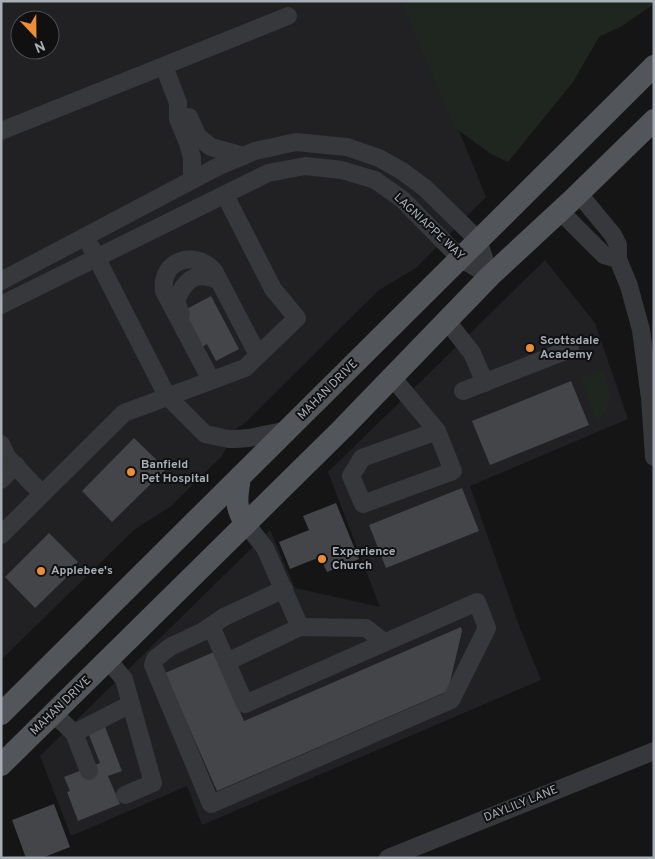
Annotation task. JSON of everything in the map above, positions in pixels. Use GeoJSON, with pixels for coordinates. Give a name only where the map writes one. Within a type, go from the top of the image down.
{"type":"FeatureCollection","features":[{"type":"Feature","properties":{"kind":"main road","name":"MAHAN DRIVE"},"geometry":{"type":"LineString","coordinates":[[1,714],[654,66]]}},
{"type":"Feature","properties":{"kind":"main road","name":"MAHAN DRIVE"},"geometry":{"type":"LineString","coordinates":[[1,765],[246,524],[490,276],[579,194],[654,120]]}},
{"type":"Feature","properties":{"kind":"main road"},"geometry":{"type":"LineString","coordinates":[[240,477],[237,498],[238,512],[246,524]]}},
{"type":"Feature","properties":{"kind":"street"},"geometry":{"type":"LineString","coordinates":[[1,131],[288,16]]}},
{"type":"Feature","properties":{"kind":"street"},"geometry":{"type":"LineString","coordinates":[[164,66],[178,103],[189,117],[198,137],[211,147],[244,156]]}},
{"type":"Feature","properties":{"kind":"street"},"geometry":{"type":"LineString","coordinates":[[178,103],[178,119],[192,158],[192,180]]}},
{"type":"Feature","properties":{"kind":"street","name":"LAGNIAPPE WAY"},"geometry":{"type":"LineString","coordinates":[[1,281],[217,167],[255,151],[296,142],[347,147],[379,158],[402,172],[425,188],[478,240],[490,276]]}},
{"type":"Feature","properties":{"kind":"street","name":"LAGNIAPPE WAY"},"geometry":{"type":"LineString","coordinates":[[1,305],[268,174],[306,166],[342,170],[375,180],[402,199],[460,258],[490,276]]}},
{"type":"Feature","properties":{"kind":"street"},"geometry":{"type":"LineString","coordinates":[[579,194],[618,245],[618,260],[629,286],[641,330],[652,397],[654,457]]}},
{"type":"Feature","properties":{"kind":"street"},"geometry":{"type":"LineString","coordinates":[[1,535],[124,413],[245,368],[297,318],[273,289],[225,195]]}},
{"type":"Feature","properties":{"kind":"street"},"geometry":{"type":"LineString","coordinates":[[560,212],[604,255],[618,260]]}},
{"type":"Feature","properties":{"kind":"street"},"geometry":{"type":"LineString","coordinates":[[86,235],[167,396],[205,434],[236,439],[288,430]]}},
{"type":"Feature","properties":{"kind":"street"},"geometry":{"type":"LineString","coordinates":[[211,380],[164,291],[164,279],[171,267],[179,260],[192,259],[207,263],[214,271],[258,355]]}},
{"type":"Feature","properties":{"kind":"street"},"geometry":{"type":"LineString","coordinates":[[211,380],[207,363],[176,301],[181,290],[191,279],[199,275],[219,281]]}},
{"type":"Feature","properties":{"kind":"street"},"geometry":{"type":"LineString","coordinates":[[447,320],[472,353],[485,383]]}},
{"type":"Feature","properties":{"kind":"street"},"geometry":{"type":"LineString","coordinates":[[462,392],[570,349]]}},
{"type":"Feature","properties":{"kind":"street"},"geometry":{"type":"LineString","coordinates":[[392,377],[437,431],[453,471],[362,504],[351,476],[362,458],[437,431]]}},
{"type":"Feature","properties":{"kind":"street"},"geometry":{"type":"LineString","coordinates":[[1,444],[7,457],[42,494]]}},
{"type":"Feature","properties":{"kind":"street"},"geometry":{"type":"LineString","coordinates":[[1,480],[16,465]]}},
{"type":"Feature","properties":{"kind":"street"},"geometry":{"type":"LineString","coordinates":[[246,524],[265,548],[300,627]]}},
{"type":"Feature","properties":{"kind":"street"},"geometry":{"type":"LineString","coordinates":[[211,626],[245,704],[476,602],[487,628],[451,700],[211,804],[152,665],[155,659],[170,647],[202,632],[224,617],[284,590]]}},
{"type":"Feature","properties":{"kind":"street"},"geometry":{"type":"LineString","coordinates":[[226,662],[300,627],[366,628],[384,642]]}},
{"type":"Feature","properties":{"kind":"street"},"geometry":{"type":"LineString","coordinates":[[108,660],[124,679],[153,783],[125,795]]}},
{"type":"Feature","properties":{"kind":"street"},"geometry":{"type":"LineString","coordinates":[[74,733],[131,704]]}},
{"type":"Feature","properties":{"kind":"street"},"geometry":{"type":"LineString","coordinates":[[53,713],[74,733],[89,771]]}},
{"type":"Feature","properties":{"kind":"street","name":"DAYLILY LANE"},"geometry":{"type":"LineString","coordinates":[[388,858],[654,751]]}},
{"type":"Feature","properties":{"kind":"shaded area"},"geometry":{"type":"Polygon","coordinates":[[[1,1],[406,1],[486,197],[416,268],[379,290],[245,423],[236,429],[222,456],[170,507],[135,529],[1,660],[1,1]]]}},
{"type":"Feature","properties":{"kind":"shaded area"},"geometry":{"type":"Polygon","coordinates":[[[401,1],[654,1],[654,4],[622,26],[599,37],[573,82],[508,162],[491,154],[454,127],[401,1]]]}},
{"type":"Feature","properties":{"kind":"shaded area"},"geometry":{"type":"Polygon","coordinates":[[[545,260],[595,323],[628,419],[470,486],[520,628],[541,680],[202,825],[187,786],[71,836],[40,756],[270,530],[295,588],[380,607],[328,472],[545,260]]]}},
{"type":"Feature","properties":{"kind":"shaded area"},"geometry":{"type":"Polygon","coordinates":[[[603,370],[610,398],[607,409],[596,421],[581,378],[603,370]]]}},
{"type":"Feature","properties":{"kind":"building"},"geometry":{"type":"Polygon","coordinates":[[[211,296],[239,349],[216,361],[207,344],[202,347],[183,311],[211,296]]]}},
{"type":"Feature","properties":{"kind":"building","name":"Scottsdale Academy"},"geometry":{"type":"Polygon","coordinates":[[[571,381],[589,425],[490,465],[472,421],[571,381]]]}},
{"type":"Feature","properties":{"kind":"building","name":"Banfield Pet Hospital"},"geometry":{"type":"Polygon","coordinates":[[[134,438],[166,469],[112,522],[82,491],[134,438]]]}},
{"type":"Feature","properties":{"kind":"building"},"geometry":{"type":"Polygon","coordinates":[[[462,488],[479,531],[386,568],[369,525],[462,488]]]}},
{"type":"Feature","properties":{"kind":"building"},"geometry":{"type":"Polygon","coordinates":[[[336,503],[359,559],[327,572],[320,557],[290,569],[279,542],[309,530],[303,516],[336,503]]]}},
{"type":"Feature","properties":{"kind":"building","name":"Applebee's"},"geometry":{"type":"Polygon","coordinates":[[[49,533],[78,562],[70,570],[72,572],[35,608],[5,577],[49,533]]]}},
{"type":"Feature","properties":{"kind":"building"},"geometry":{"type":"Polygon","coordinates":[[[461,627],[462,631],[448,691],[217,791],[165,673],[214,652],[244,721],[461,627]]]}},
{"type":"Feature","properties":{"kind":"building"},"geometry":{"type":"Polygon","coordinates":[[[102,719],[122,771],[108,776],[120,804],[78,821],[67,792],[70,791],[64,777],[100,763],[85,725],[102,719]]]}},
{"type":"Feature","properties":{"kind":"building"},"geometry":{"type":"Polygon","coordinates":[[[54,804],[70,847],[42,858],[26,858],[12,820],[54,804]]]}},
{"type":"Feature","properties":{"kind":"place","name":"Scottsdale Academy"},"geometry":{"type":"Point","coordinates":[530,348]}},
{"type":"Feature","properties":{"kind":"place","name":"Banfield Pet Hospital"},"geometry":{"type":"Point","coordinates":[131,472]}},
{"type":"Feature","properties":{"kind":"place","name":"Experience Church"},"geometry":{"type":"Point","coordinates":[322,559]}},
{"type":"Feature","properties":{"kind":"place","name":"Applebee's"},"geometry":{"type":"Point","coordinates":[41,571]}}]}
